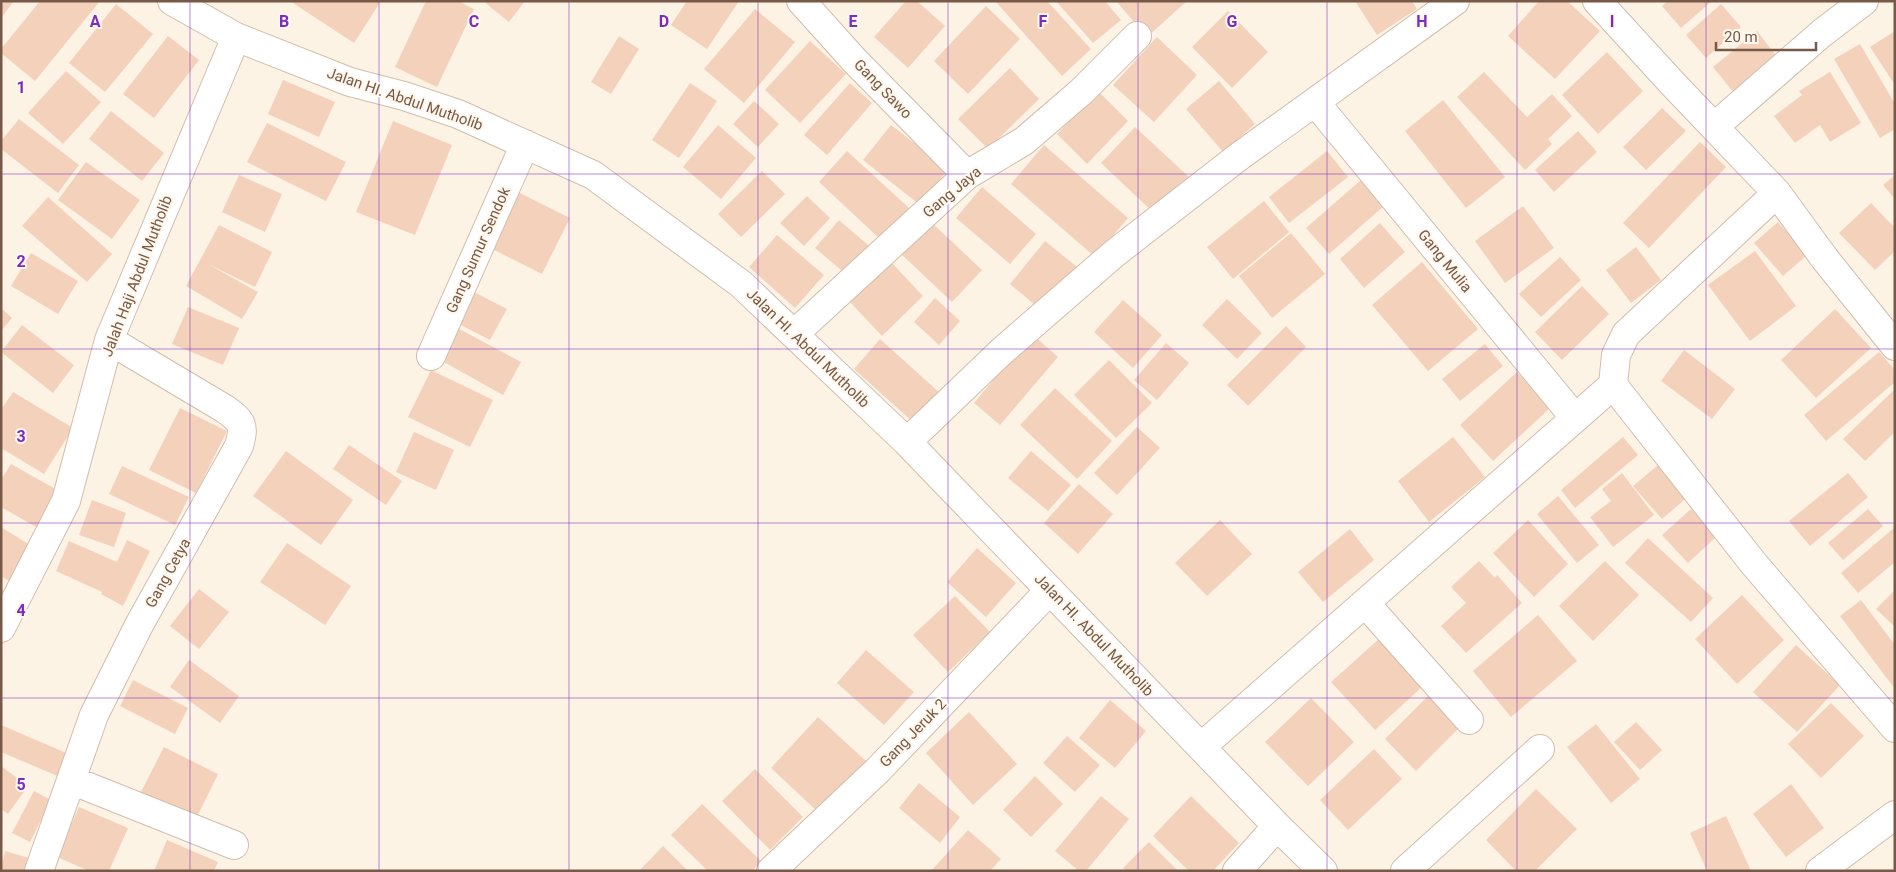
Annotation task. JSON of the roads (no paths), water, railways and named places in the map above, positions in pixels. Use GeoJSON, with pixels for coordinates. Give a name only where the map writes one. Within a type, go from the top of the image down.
{"type":"FeatureCollection","features":[{"type":"Feature","properties":{"kind":"street","name":"Jalan HI. Abdul Mutholib"},"geometry":{"type":"LineString","coordinates":[[172,1],[236,37],[350,82],[404,96],[458,114],[593,175],[741,284],[907,442],[1277,826],[1323,871]]}},
{"type":"Feature","properties":{"kind":"street","name":"Gang Sawo"},"geometry":{"type":"LineString","coordinates":[[801,1],[856,61],[967,175]]}},
{"type":"Feature","properties":{"kind":"street"},"geometry":{"type":"LineString","coordinates":[[907,442],[1002,351],[1115,253],[1241,156],[1455,1]]}},
{"type":"Feature","properties":{"kind":"street"},"geometry":{"type":"LineString","coordinates":[[1597,1],[1777,193],[1825,259],[1895,346]]}},
{"type":"Feature","properties":{"kind":"street"},"geometry":{"type":"LineString","coordinates":[[1714,127],[1822,32],[1864,1]]}},
{"type":"Feature","properties":{"kind":"street","name":"Gang Jaya"},"geometry":{"type":"LineString","coordinates":[[794,334],[967,175],[1024,141],[1082,91],[1137,36]]}},
{"type":"Feature","properties":{"kind":"street","name":"Jalah Haji Abdul Mutholib"},"geometry":{"type":"LineString","coordinates":[[1,628],[66,501],[109,340],[236,37]]}},
{"type":"Feature","properties":{"kind":"street","name":"Gang Mulia"},"geometry":{"type":"LineString","coordinates":[[1315,102],[1575,418]]}},
{"type":"Feature","properties":{"kind":"street","name":"Gang Sumur Sendok"},"geometry":{"type":"LineString","coordinates":[[431,356],[525,144]]}},
{"type":"Feature","properties":{"kind":"street"},"geometry":{"type":"LineString","coordinates":[[1201,747],[1613,385],[1616,355],[1626,334],[1777,193]]}},
{"type":"Feature","properties":{"kind":"street","name":"Gang Cetya"},"geometry":{"type":"LineString","coordinates":[[43,870],[70,780],[94,715],[139,624],[239,446],[243,432],[240,420],[225,409],[109,340]]}},
{"type":"Feature","properties":{"kind":"street"},"geometry":{"type":"LineString","coordinates":[[1613,385],[1754,564],[1895,728]]}},
{"type":"Feature","properties":{"kind":"street","name":"Gang Jeruk 2"},"geometry":{"type":"LineString","coordinates":[[771,871],[878,770],[1050,590]]}},
{"type":"Feature","properties":{"kind":"street"},"geometry":{"type":"LineString","coordinates":[[1365,603],[1469,720]]}},
{"type":"Feature","properties":{"kind":"street"},"geometry":{"type":"LineString","coordinates":[[1406,871],[1540,749]]}},
{"type":"Feature","properties":{"kind":"street"},"geometry":{"type":"LineString","coordinates":[[70,780],[234,845]]}},
{"type":"Feature","properties":{"kind":"street"},"geometry":{"type":"LineString","coordinates":[[1820,871],[1895,815]]}},
{"type":"Feature","properties":{"kind":"street"},"geometry":{"type":"LineString","coordinates":[[1238,871],[1277,826]]}}]}
